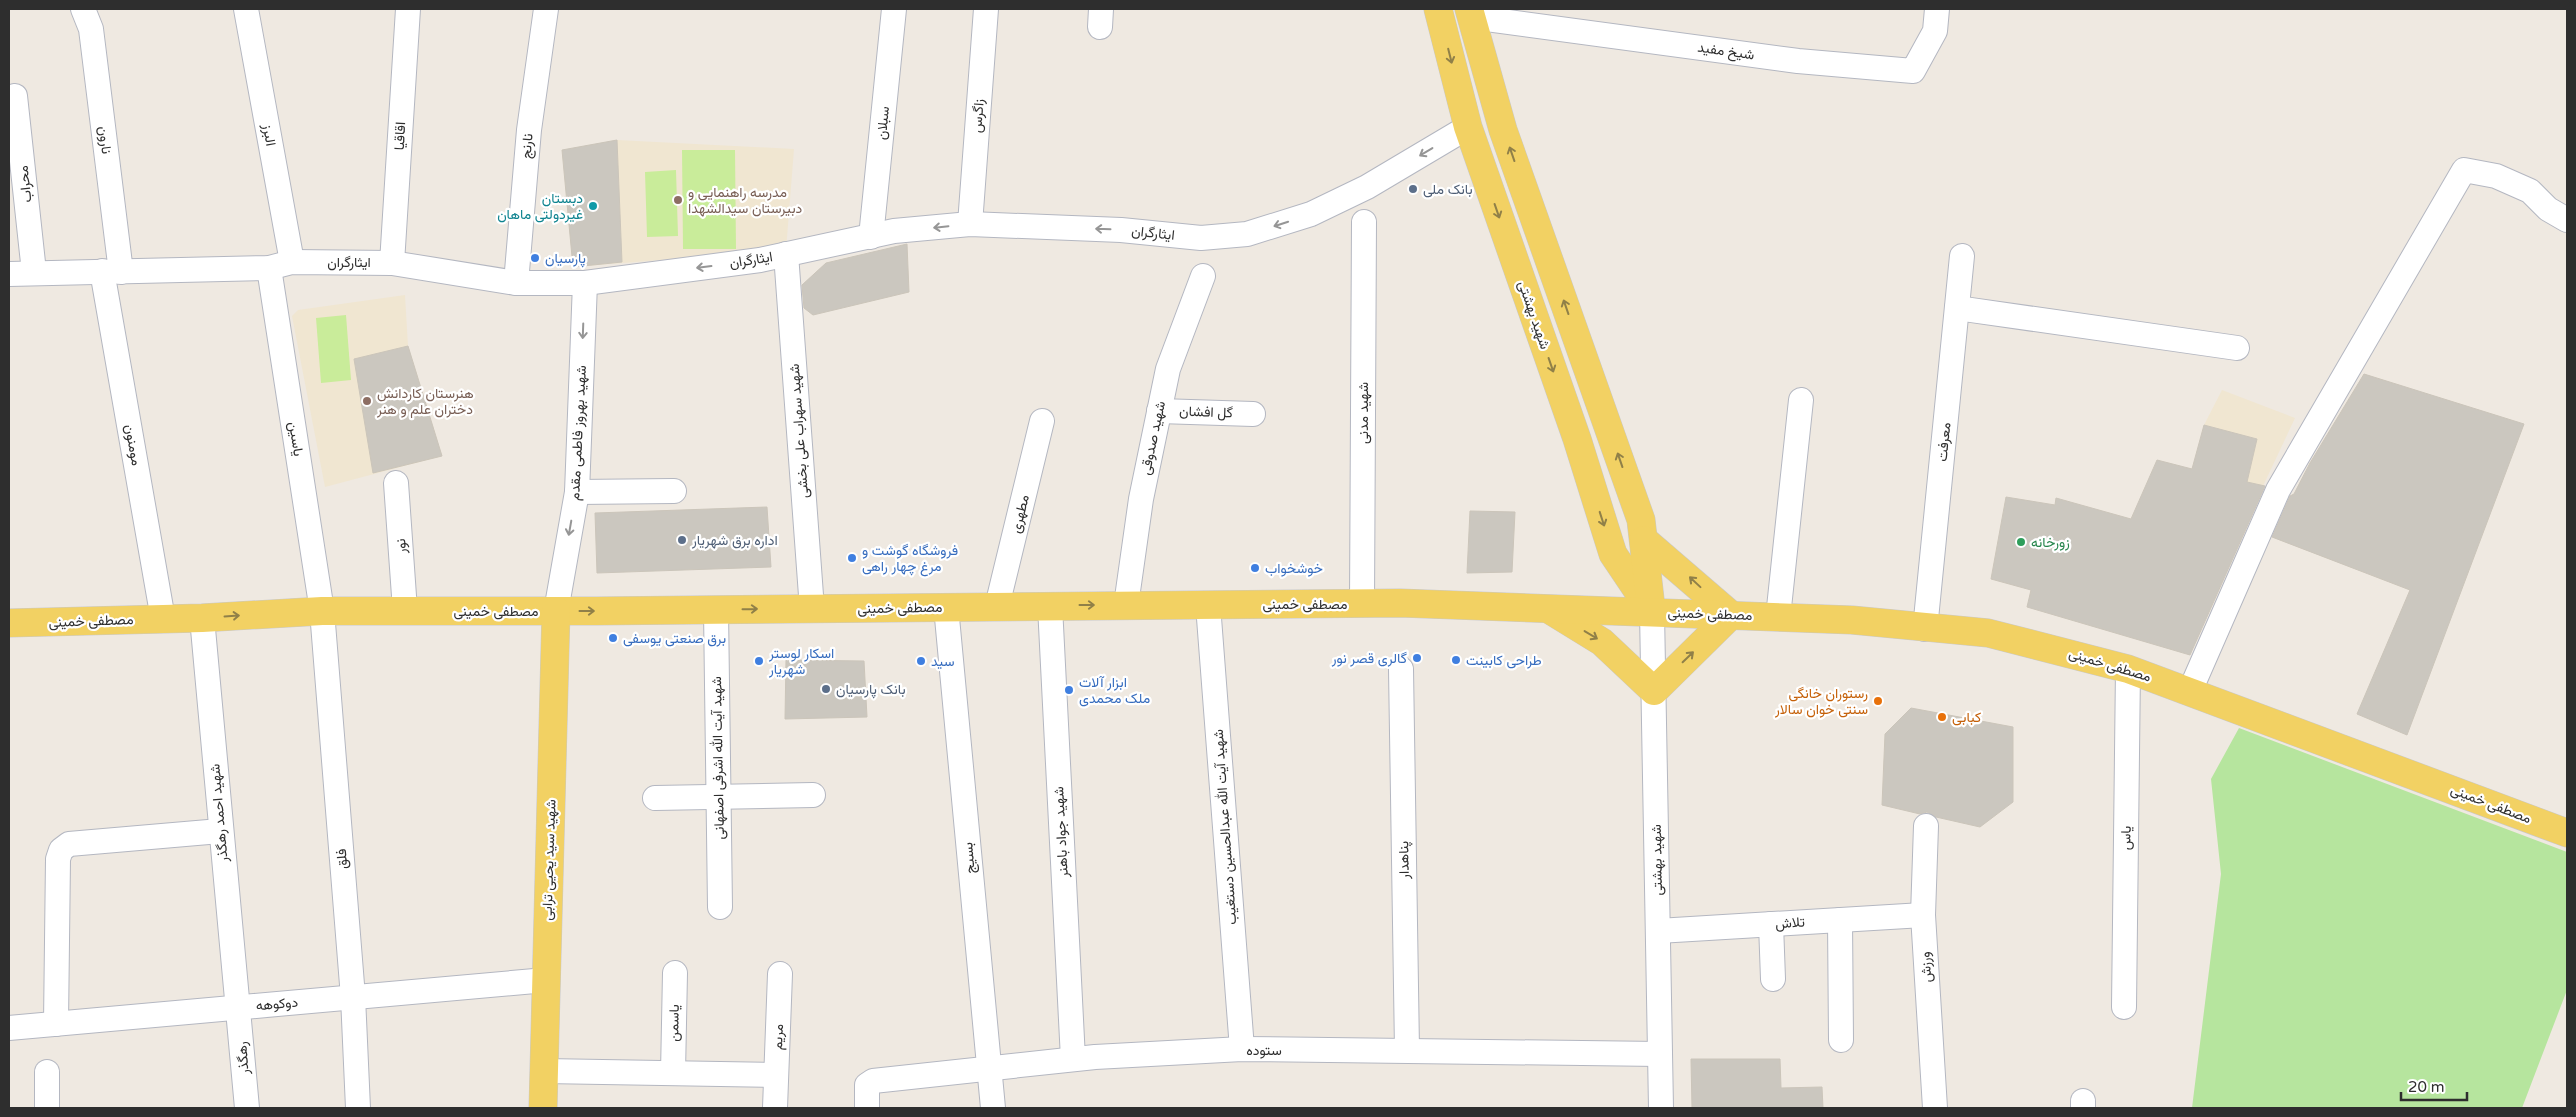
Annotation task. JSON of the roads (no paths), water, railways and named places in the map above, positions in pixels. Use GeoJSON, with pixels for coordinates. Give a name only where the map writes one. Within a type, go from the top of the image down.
{"type":"FeatureCollection","features":[{"type":"Feature","properties":{"kind":"main road","name":"شهید بهشتی"},"geometry":{"type":"LineString","coordinates":[[1438,9],[1468,127],[1577,439],[1613,554],[1652,612]]}},
{"type":"Feature","properties":{"kind":"main road","name":"شهید بهشتی"},"geometry":{"type":"LineString","coordinates":[[1471,13],[1504,130],[1641,520],[1652,612]]}},
{"type":"Feature","properties":{"kind":"main road"},"geometry":{"type":"LineString","coordinates":[[1550,610],[1602,642],[1654,691],[1731,615],[1644,540]]}},
{"type":"Feature","properties":{"kind":"main road","name":"مصطفی خمینی"},"geometry":{"type":"LineString","coordinates":[[9,620],[202,618],[322,610],[716,610],[1362,603],[1852,620],[1925,629],[1988,633],[2128,669],[2567,833]]}},
{"type":"Feature","properties":{"kind":"main road","name":"شهید سید یحیی ترابی"},"geometry":{"type":"LineString","coordinates":[[543,1108],[556,611]]}},
{"type":"Feature","properties":{"kind":"street","name":"نارون"},"geometry":{"type":"LineString","coordinates":[[83,9],[91,30],[111,271]]}},
{"type":"Feature","properties":{"kind":"street","name":"البرز"},"geometry":{"type":"LineString","coordinates":[[246,9],[292,262]]}},
{"type":"Feature","properties":{"kind":"street","name":"اقاقیا"},"geometry":{"type":"LineString","coordinates":[[392,263],[408,9]]}},
{"type":"Feature","properties":{"kind":"street","name":"نارنج"},"geometry":{"type":"LineString","coordinates":[[516,284],[528,130],[546,9]]}},
{"type":"Feature","properties":{"kind":"street","name":"سبلان"},"geometry":{"type":"LineString","coordinates":[[871,237],[894,9]]}},
{"type":"Feature","properties":{"kind":"street","name":"زاگرس"},"geometry":{"type":"LineString","coordinates":[[970,224],[986,9]]}},
{"type":"Feature","properties":{"kind":"street","name":"شیخ مفید"},"geometry":{"type":"LineString","coordinates":[[1471,13],[1798,61],[1913,71],[1935,31],[1937,9]]}},
{"type":"Feature","properties":{"kind":"street","name":"محراب"},"geometry":{"type":"LineString","coordinates":[[15,96],[34,272]]}},
{"type":"Feature","properties":{"kind":"street","name":"ایثارگران"},"geometry":{"type":"LineString","coordinates":[[9,274],[269,268],[292,262],[392,263],[516,284],[585,282],[786,254],[894,232],[970,224],[1121,230],[1202,238],[1247,234],[1311,214],[1367,187],[1468,127]]}},
{"type":"Feature","properties":{"kind":"street"},"geometry":{"type":"LineString","coordinates":[[2190,691],[2278,490],[2464,170],[2496,176],[2530,191],[2548,209],[2567,220]]}},
{"type":"Feature","properties":{"kind":"street","name":"شهید مدنی"},"geometry":{"type":"LineString","coordinates":[[1362,603],[1364,222]]}},
{"type":"Feature","properties":{"kind":"street","name":"شهید سهراب علی بخشی"},"geometry":{"type":"LineString","coordinates":[[786,254],[812,608]]}},
{"type":"Feature","properties":{"kind":"street","name":"معرفت"},"geometry":{"type":"LineString","coordinates":[[1925,629],[1962,256]]}},
{"type":"Feature","properties":{"kind":"street","name":"یاسین"},"geometry":{"type":"LineString","coordinates":[[269,268],[322,610]]}},
{"type":"Feature","properties":{"kind":"street","name":"مومنون"},"geometry":{"type":"LineString","coordinates":[[111,271],[163,619]]}},
{"type":"Feature","properties":{"kind":"street","name":"شهید صدوقی"},"geometry":{"type":"LineString","coordinates":[[1126,605],[1141,499],[1168,370],[1203,276]]}},
{"type":"Feature","properties":{"kind":"street","name":"شهید بهروز فاطمی مقدم"},"geometry":{"type":"LineString","coordinates":[[556,611],[577,492],[585,282]]}},
{"type":"Feature","properties":{"kind":"street"},"geometry":{"type":"LineString","coordinates":[[1957,308],[2237,348]]}},
{"type":"Feature","properties":{"kind":"street"},"geometry":{"type":"LineString","coordinates":[[1778,617],[1801,400]]}},
{"type":"Feature","properties":{"kind":"street","name":"گل افشان"},"geometry":{"type":"LineString","coordinates":[[1159,411],[1253,414]]}},
{"type":"Feature","properties":{"kind":"street","name":"مطهری"},"geometry":{"type":"LineString","coordinates":[[997,606],[1042,421]]}},
{"type":"Feature","properties":{"kind":"street","name":"نور"},"geometry":{"type":"LineString","coordinates":[[396,483],[405,610]]}},
{"type":"Feature","properties":{"kind":"street"},"geometry":{"type":"LineString","coordinates":[[577,492],[674,491]]}},
{"type":"Feature","properties":{"kind":"street","name":"شهید آیت الله عبدالحسین دستغیب"},"geometry":{"type":"LineString","coordinates":[[1208,604],[1242,1050]]}},
{"type":"Feature","properties":{"kind":"street","name":"شهید جواد باهنر"},"geometry":{"type":"LineString","coordinates":[[1050,606],[1073,1059]]}},
{"type":"Feature","properties":{"kind":"street","name":"بسیج"},"geometry":{"type":"LineString","coordinates":[[946,607],[992,1108]]}},
{"type":"Feature","properties":{"kind":"street","name":"فلق"},"geometry":{"type":"LineString","coordinates":[[322,610],[353,997],[358,1108]]}},
{"type":"Feature","properties":{"kind":"street","name":"شهید آیت الله اشرفی اصفهانی"},"geometry":{"type":"LineString","coordinates":[[716,610],[720,907]]}},
{"type":"Feature","properties":{"kind":"street","name":"شهید بهشتی"},"geometry":{"type":"LineString","coordinates":[[1652,612],[1661,1108]]}},
{"type":"Feature","properties":{"kind":"street","name":"شهید احمد رهگذر"},"geometry":{"type":"LineString","coordinates":[[202,618],[220,831],[239,1008]]}},
{"type":"Feature","properties":{"kind":"street","name":"پناهدار"},"geometry":{"type":"LineString","coordinates":[[1401,669],[1407,1050]]}},
{"type":"Feature","properties":{"kind":"street","name":"یاس"},"geometry":{"type":"LineString","coordinates":[[2124,1007],[2128,669]]}},
{"type":"Feature","properties":{"kind":"street"},"geometry":{"type":"LineString","coordinates":[[655,798],[813,795]]}},
{"type":"Feature","properties":{"kind":"street","name":"ورزش"},"geometry":{"type":"LineString","coordinates":[[1926,826],[1923,915],[1935,1108]]}},
{"type":"Feature","properties":{"kind":"street"},"geometry":{"type":"LineString","coordinates":[[56,1024],[58,859],[61,850],[69,844],[220,831]]}},
{"type":"Feature","properties":{"kind":"street","name":"تلاش"},"geometry":{"type":"LineString","coordinates":[[1658,932],[1923,915]]}},
{"type":"Feature","properties":{"kind":"street"},"geometry":{"type":"LineString","coordinates":[[1840,920],[1842,1040]]}},
{"type":"Feature","properties":{"kind":"street"},"geometry":{"type":"LineString","coordinates":[[1771,924],[1773,979]]}},
{"type":"Feature","properties":{"kind":"street","name":"یاسمن"},"geometry":{"type":"LineString","coordinates":[[673,1073],[675,973]]}},
{"type":"Feature","properties":{"kind":"street","name":"مریم"},"geometry":{"type":"LineString","coordinates":[[775,1104],[780,974]]}},
{"type":"Feature","properties":{"kind":"street","name":"دوکوهه"},"geometry":{"type":"LineString","coordinates":[[9,1028],[546,980]]}},
{"type":"Feature","properties":{"kind":"street","name":"رهگذر"},"geometry":{"type":"LineString","coordinates":[[239,1008],[246,1108]]}},
{"type":"Feature","properties":{"kind":"street","name":"ستوده"},"geometry":{"type":"LineString","coordinates":[[866,1108],[867,1085],[870,1082],[1073,1059],[1242,1050],[1407,1050],[1660,1054]]}},
{"type":"Feature","properties":{"kind":"street"},"geometry":{"type":"LineString","coordinates":[[544,1071],[776,1075]]}},
{"type":"Feature","properties":{"kind":"street"},"geometry":{"type":"LineString","coordinates":[[47,1072],[47,1108]]}},
{"type":"Feature","properties":{"kind":"place","name":"بانک ملی"},"geometry":{"type":"Point","coordinates":[1413,189]}},
{"type":"Feature","properties":{"kind":"place","name":"مدرسه راهنمایی و دبیرستان سیدالشهدا"},"geometry":{"type":"Point","coordinates":[678,200]}},
{"type":"Feature","properties":{"kind":"place","name":"دبستان غیردولتی ماهان"},"geometry":{"type":"Point","coordinates":[593,206]}},
{"type":"Feature","properties":{"kind":"place","name":"پارسیان"},"geometry":{"type":"Point","coordinates":[535,258]}},
{"type":"Feature","properties":{"kind":"place","name":"هنرستان کاردانش دختران علم و هنر"},"geometry":{"type":"Point","coordinates":[367,401]}},
{"type":"Feature","properties":{"kind":"place","name":"اداره برق شهریار"},"geometry":{"type":"Point","coordinates":[682,540]}},
{"type":"Feature","properties":{"kind":"place","name":"زورخانه"},"geometry":{"type":"Point","coordinates":[2021,542]}},
{"type":"Feature","properties":{"kind":"place","name":"فروشگاه گوشت و مرغ چهار راهی"},"geometry":{"type":"Point","coordinates":[852,558]}},
{"type":"Feature","properties":{"kind":"place","name":"خوشخواب"},"geometry":{"type":"Point","coordinates":[1255,568]}},
{"type":"Feature","properties":{"kind":"place","name":"برق صنعتی یوسفی"},"geometry":{"type":"Point","coordinates":[613,638]}},
{"type":"Feature","properties":{"kind":"place","name":"گالری قصر نور"},"geometry":{"type":"Point","coordinates":[1417,658]}},
{"type":"Feature","properties":{"kind":"place","name":"طراحی کابینت"},"geometry":{"type":"Point","coordinates":[1456,660]}},
{"type":"Feature","properties":{"kind":"place","name":"اسکار لوستر شهریار"},"geometry":{"type":"Point","coordinates":[759,661]}},
{"type":"Feature","properties":{"kind":"place","name":"سید"},"geometry":{"type":"Point","coordinates":[921,661]}},
{"type":"Feature","properties":{"kind":"place","name":"بانک پارسیان"},"geometry":{"type":"Point","coordinates":[826,689]}},
{"type":"Feature","properties":{"kind":"place","name":"ابزار آلات ملک محمدی"},"geometry":{"type":"Point","coordinates":[1069,690]}},
{"type":"Feature","properties":{"kind":"place","name":"رستوران خانگی سنتی خوان سالار"},"geometry":{"type":"Point","coordinates":[1878,701]}},
{"type":"Feature","properties":{"kind":"place","name":"کبابی"},"geometry":{"type":"Point","coordinates":[1942,717]}}]}
